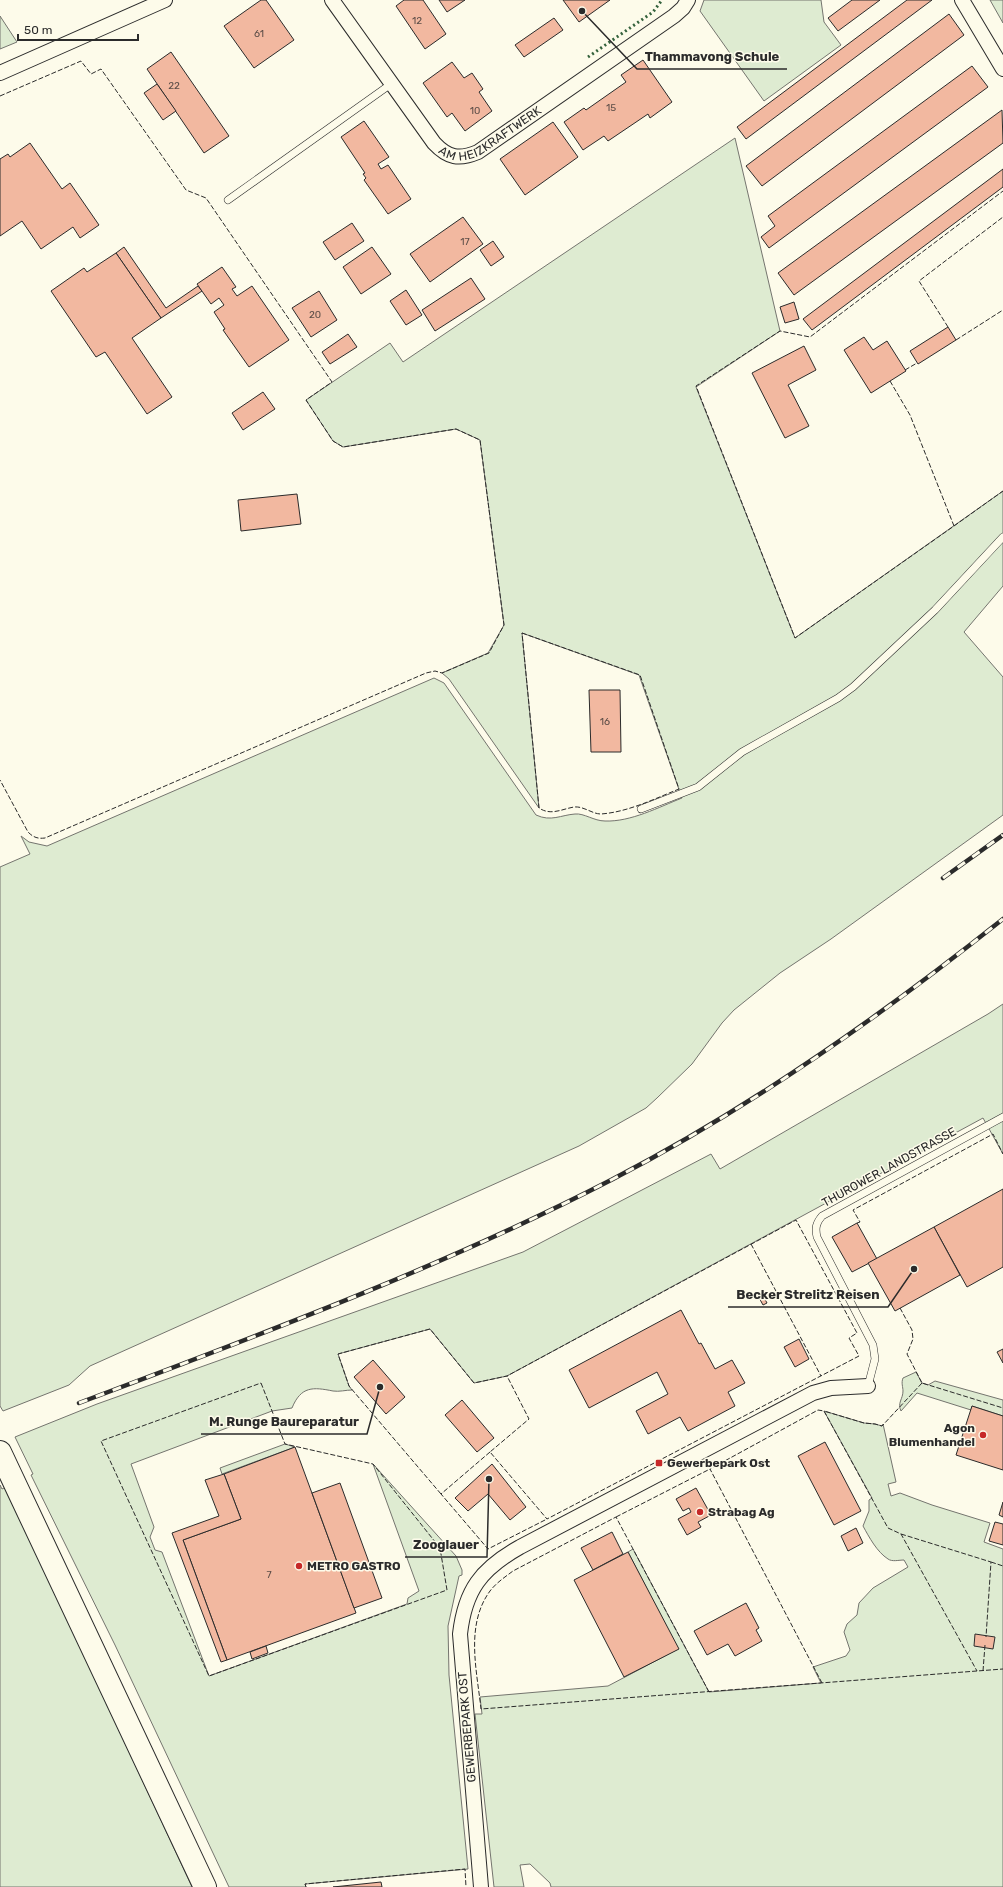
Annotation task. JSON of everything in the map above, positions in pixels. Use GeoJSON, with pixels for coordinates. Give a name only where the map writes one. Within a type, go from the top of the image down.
{"type":"FeatureCollection","features":[{"type":"Feature","properties":{"kind":"main road"},"geometry":{"type":"LineString","coordinates":[[0,1452],[205,1887]]}},
{"type":"Feature","properties":{"kind":"street"},"geometry":{"type":"LineString","coordinates":[[0,73],[165,0]]}},
{"type":"Feature","properties":{"kind":"street","name":"AM HEIZKRAFTWERK"},"geometry":{"type":"LineString","coordinates":[[332,0],[391,84],[441,150],[453,156],[467,157],[478,152],[674,16],[683,8],[688,0]]}},
{"type":"Feature","properties":{"kind":"street"},"geometry":{"type":"LineString","coordinates":[[962,0],[1003,69]]}},
{"type":"Feature","properties":{"kind":"street","name":"GEWERBEPARK OST"},"geometry":{"type":"LineString","coordinates":[[481,1887],[460,1640],[462,1615],[466,1602],[481,1577],[495,1563],[520,1548],[813,1393],[831,1388],[868,1386]]}},
{"type":"Feature","properties":{"kind":"lane"},"geometry":{"type":"LineString","coordinates":[[228,200],[391,84]]}},
{"type":"Feature","properties":{"kind":"lane"},"geometry":{"type":"LineString","coordinates":[[641,809],[698,787],[742,752],[838,698],[853,687],[935,610],[1003,537]]}},
{"type":"Feature","properties":{"kind":"lane","name":"THUROWER LANDSTRASSE"},"geometry":{"type":"LineString","coordinates":[[868,1386],[875,1359],[873,1345],[817,1237],[816,1229],[818,1222],[822,1216],[1003,1117]]}},
{"type":"Feature","properties":{"kind":"green space"},"geometry":{"type":"Polygon","coordinates":[[[704,0],[821,0],[824,22],[841,45],[764,101],[700,11],[704,0]]]}},
{"type":"Feature","properties":{"kind":"green space"},"geometry":{"type":"Polygon","coordinates":[[[990,0],[1003,0],[1003,23],[990,0]]]}},
{"type":"Feature","properties":{"kind":"green space"},"geometry":{"type":"Polygon","coordinates":[[[0,16],[17,42],[0,49],[0,16]]]}},
{"type":"Feature","properties":{"kind":"green space"},"geometry":{"type":"Polygon","coordinates":[[[735,138],[780,331],[696,387],[795,638],[1003,491],[1003,586],[964,632],[1003,677],[1003,815],[831,939],[780,973],[734,1010],[722,1023],[692,1064],[646,1108],[579,1146],[90,1366],[69,1385],[3,1411],[0,1406],[0,867],[30,854],[21,836],[29,842],[47,846],[434,678],[444,683],[536,815],[546,818],[556,818],[578,814],[601,821],[615,821],[635,817],[682,798],[639,675],[522,633],[539,808],[449,679],[442,673],[488,653],[504,625],[480,440],[456,429],[343,447],[333,441],[306,400],[390,343],[403,362],[735,138]]]}},
{"type":"Feature","properties":{"kind":"green space"},"geometry":{"type":"Polygon","coordinates":[[[1003,1004],[1003,1154],[983,1118],[507,1376],[474,1383],[430,1329],[338,1354],[349,1386],[352,1390],[308,1390],[299,1396],[292,1408],[272,1411],[131,1464],[154,1527],[150,1537],[155,1550],[162,1552],[209,1676],[407,1604],[408,1598],[419,1591],[373,1464],[456,1556],[462,1570],[462,1575],[459,1576],[448,1626],[449,1675],[468,1869],[305,1884],[306,1887],[229,1887],[115,1645],[31,1475],[33,1474],[15,1437],[97,1404],[523,1252],[711,1154],[720,1169],[1003,1004]]]}},
{"type":"Feature","properties":{"kind":"green space"},"geometry":{"type":"Polygon","coordinates":[[[916,1372],[922,1383],[928,1385],[935,1381],[1003,1400],[1003,1416],[972,1406],[971,1410],[917,1393],[901,1411],[900,1403],[903,1394],[903,1378],[916,1372]]]}},
{"type":"Feature","properties":{"kind":"green space"},"geometry":{"type":"Polygon","coordinates":[[[824,1411],[864,1423],[882,1426],[883,1424],[896,1482],[888,1484],[891,1496],[900,1493],[932,1505],[990,1523],[984,1542],[1003,1549],[1003,1887],[551,1887],[550,1883],[530,1864],[520,1865],[524,1887],[494,1887],[475,1714],[482,1714],[480,1697],[608,1686],[678,1649],[628,1552],[633,1549],[709,1692],[821,1683],[813,1667],[846,1656],[850,1650],[844,1632],[847,1624],[857,1615],[859,1603],[873,1588],[908,1567],[904,1560],[891,1560],[884,1556],[874,1544],[863,1526],[869,1511],[869,1500],[872,1498],[824,1411]]]}},
{"type":"Feature","properties":{"kind":"green space"},"geometry":{"type":"Polygon","coordinates":[[[285,1444],[295,1447],[222,1474],[220,1468],[285,1444]]]}},
{"type":"Feature","properties":{"kind":"green space"},"geometry":{"type":"Polygon","coordinates":[[[0,1485],[2,1489],[6,1487],[192,1887],[0,1887],[0,1485]]]}},
{"type":"Feature","properties":{"kind":"building"},"geometry":{"type":"Polygon","coordinates":[[[261,0],[266,0],[294,40],[254,68],[224,26],[261,0]]]}},
{"type":"Feature","properties":{"kind":"building"},"geometry":{"type":"Polygon","coordinates":[[[404,0],[423,0],[446,34],[425,49],[396,6],[404,0]]]}},
{"type":"Feature","properties":{"kind":"building"},"geometry":{"type":"Polygon","coordinates":[[[439,0],[465,0],[447,12],[439,0]]]}},
{"type":"Feature","properties":{"kind":"building"},"geometry":{"type":"Polygon","coordinates":[[[563,0],[610,0],[579,22],[563,0]]]}},
{"type":"Feature","properties":{"kind":"building"},"geometry":{"type":"Polygon","coordinates":[[[852,0],[880,0],[838,31],[828,18],[852,0]]]}},
{"type":"Feature","properties":{"kind":"building"},"geometry":{"type":"Polygon","coordinates":[[[907,0],[932,0],[746,139],[737,127],[907,0]]]}},
{"type":"Feature","properties":{"kind":"building"},"geometry":{"type":"Polygon","coordinates":[[[949,14],[964,35],[762,186],[746,166],[949,14]]]}},
{"type":"Feature","properties":{"kind":"building"},"geometry":{"type":"Polygon","coordinates":[[[554,18],[563,30],[524,57],[515,45],[554,18]]]}},
{"type":"Feature","properties":{"kind":"building"},"geometry":{"type":"Polygon","coordinates":[[[171,52],[229,136],[204,153],[147,69],[171,52]]]}},
{"type":"Feature","properties":{"kind":"building"},"geometry":{"type":"Polygon","coordinates":[[[643,60],[672,102],[650,118],[648,114],[608,141],[604,136],[583,150],[564,122],[584,108],[586,110],[626,82],[621,75],[643,60]]]}},
{"type":"Feature","properties":{"kind":"building"},"geometry":{"type":"Polygon","coordinates":[[[452,62],[464,78],[472,73],[483,89],[479,92],[492,111],[465,131],[452,113],[447,117],[423,83],[452,62]]]}},
{"type":"Feature","properties":{"kind":"building"},"geometry":{"type":"Polygon","coordinates":[[[972,66],[988,87],[769,248],[761,237],[775,226],[768,216],[972,66]]]}},
{"type":"Feature","properties":{"kind":"building"},"geometry":{"type":"Polygon","coordinates":[[[157,84],[176,111],[163,120],[144,93],[157,84]]]}},
{"type":"Feature","properties":{"kind":"building"},"geometry":{"type":"Polygon","coordinates":[[[1002,110],[1003,143],[794,295],[778,273],[1002,110]]]}},
{"type":"Feature","properties":{"kind":"building"},"geometry":{"type":"Polygon","coordinates":[[[364,121],[389,157],[378,164],[381,169],[388,165],[411,199],[388,214],[364,180],[366,178],[363,174],[365,173],[341,137],[364,121]]]}},
{"type":"Feature","properties":{"kind":"building"},"geometry":{"type":"Polygon","coordinates":[[[553,122],[578,157],[525,195],[500,159],[553,122]]]}},
{"type":"Feature","properties":{"kind":"building"},"geometry":{"type":"Polygon","coordinates":[[[30,143],[62,189],[70,183],[99,225],[80,238],[73,227],[41,249],[22,221],[0,236],[0,159],[8,154],[10,157],[30,143]]]}},
{"type":"Feature","properties":{"kind":"building"},"geometry":{"type":"Polygon","coordinates":[[[1003,169],[1003,187],[812,330],[803,319],[1003,169]]]}},
{"type":"Feature","properties":{"kind":"building"},"geometry":{"type":"Polygon","coordinates":[[[463,217],[483,244],[430,282],[410,254],[463,217]]]}},
{"type":"Feature","properties":{"kind":"building"},"geometry":{"type":"Polygon","coordinates":[[[352,223],[364,241],[335,260],[323,242],[352,223]]]}},
{"type":"Feature","properties":{"kind":"building"},"geometry":{"type":"Polygon","coordinates":[[[493,241],[504,257],[491,266],[480,250],[493,241]]]}},
{"type":"Feature","properties":{"kind":"building"},"geometry":{"type":"Polygon","coordinates":[[[124,247],[166,308],[198,286],[202,291],[161,318],[116,253],[124,247]]]}},
{"type":"Feature","properties":{"kind":"building"},"geometry":{"type":"Polygon","coordinates":[[[372,247],[391,274],[361,294],[343,267],[372,247]]]}},
{"type":"Feature","properties":{"kind":"building"},"geometry":{"type":"Polygon","coordinates":[[[116,253],[161,318],[132,338],[172,397],[147,414],[105,352],[96,357],[51,291],[84,268],[87,272],[116,253]]]}},
{"type":"Feature","properties":{"kind":"building"},"geometry":{"type":"Polygon","coordinates":[[[222,267],[236,287],[232,289],[237,296],[252,286],[289,340],[249,367],[223,330],[225,329],[214,312],[224,305],[219,298],[211,304],[197,284],[222,267]]]}},
{"type":"Feature","properties":{"kind":"building"},"geometry":{"type":"Polygon","coordinates":[[[471,278],[485,299],[435,331],[422,310],[471,278]]]}},
{"type":"Feature","properties":{"kind":"building"},"geometry":{"type":"Polygon","coordinates":[[[406,290],[422,315],[406,325],[390,301],[406,290]]]}},
{"type":"Feature","properties":{"kind":"building"},"geometry":{"type":"Polygon","coordinates":[[[319,291],[337,320],[311,337],[292,308],[319,291]]]}},
{"type":"Feature","properties":{"kind":"building"},"geometry":{"type":"Polygon","coordinates":[[[794,302],[799,319],[785,323],[780,307],[794,302]]]}},
{"type":"Feature","properties":{"kind":"building"},"geometry":{"type":"Polygon","coordinates":[[[948,327],[956,340],[918,364],[910,351],[948,327]]]}},
{"type":"Feature","properties":{"kind":"building"},"geometry":{"type":"Polygon","coordinates":[[[348,334],[357,347],[330,364],[322,352],[348,334]]]}},
{"type":"Feature","properties":{"kind":"building"},"geometry":{"type":"Polygon","coordinates":[[[864,337],[873,350],[887,341],[906,371],[871,393],[844,350],[864,337]]]}},
{"type":"Feature","properties":{"kind":"building"},"geometry":{"type":"Polygon","coordinates":[[[804,346],[816,370],[788,385],[809,426],[785,438],[752,373],[804,346]]]}},
{"type":"Feature","properties":{"kind":"building"},"geometry":{"type":"Polygon","coordinates":[[[263,392],[275,409],[243,430],[232,413],[263,392]]]}},
{"type":"Feature","properties":{"kind":"building"},"geometry":{"type":"Polygon","coordinates":[[[297,494],[301,524],[241,531],[238,500],[297,494]]]}},
{"type":"Feature","properties":{"kind":"building"},"geometry":{"type":"Polygon","coordinates":[[[589,690],[620,690],[621,752],[591,752],[589,690]]]}},
{"type":"Feature","properties":{"kind":"building"},"geometry":{"type":"Polygon","coordinates":[[[1003,1189],[1003,1267],[967,1287],[934,1227],[1003,1189]]]}},
{"type":"Feature","properties":{"kind":"building"},"geometry":{"type":"Polygon","coordinates":[[[857,1223],[877,1259],[852,1272],[832,1237],[857,1223]]]}},
{"type":"Feature","properties":{"kind":"building"},"geometry":{"type":"Polygon","coordinates":[[[934,1227],[960,1275],[895,1311],[868,1263],[934,1227]]]}},
{"type":"Feature","properties":{"kind":"building"},"geometry":{"type":"Polygon","coordinates":[[[761,1292],[767,1303],[763,1305],[757,1294],[761,1292]]]}},
{"type":"Feature","properties":{"kind":"building"},"geometry":{"type":"Polygon","coordinates":[[[681,1310],[699,1344],[701,1343],[715,1369],[732,1360],[745,1383],[728,1392],[735,1406],[688,1431],[680,1417],[648,1434],[636,1411],[668,1394],[657,1372],[589,1408],[569,1370],[681,1310]]]}},
{"type":"Feature","properties":{"kind":"building"},"geometry":{"type":"Polygon","coordinates":[[[799,1339],[809,1359],[795,1367],[784,1347],[799,1339]]]}},
{"type":"Feature","properties":{"kind":"building"},"geometry":{"type":"Polygon","coordinates":[[[1003,1349],[1003,1363],[997,1352],[1003,1349]]]}},
{"type":"Feature","properties":{"kind":"building"},"geometry":{"type":"Polygon","coordinates":[[[373,1360],[405,1397],[386,1414],[354,1377],[373,1360]]]}},
{"type":"Feature","properties":{"kind":"building"},"geometry":{"type":"Polygon","coordinates":[[[462,1400],[494,1438],[477,1452],[445,1415],[462,1400]]]}},
{"type":"Feature","properties":{"kind":"building","name":"Agon Blumenhandel"},"geometry":{"type":"Polygon","coordinates":[[[972,1406],[1003,1416],[1003,1470],[956,1455],[972,1406]]]}},
{"type":"Feature","properties":{"kind":"building"},"geometry":{"type":"Polygon","coordinates":[[[825,1442],[861,1511],[834,1525],[798,1456],[825,1442]]]}},
{"type":"Feature","properties":{"kind":"building"},"geometry":{"type":"Polygon","coordinates":[[[295,1447],[356,1613],[227,1660],[183,1540],[241,1519],[224,1474],[295,1447]]]}},
{"type":"Feature","properties":{"kind":"building"},"geometry":{"type":"Polygon","coordinates":[[[492,1464],[526,1507],[510,1520],[488,1494],[468,1511],[455,1498],[492,1464]]]}},
{"type":"Feature","properties":{"kind":"building"},"geometry":{"type":"Polygon","coordinates":[[[224,1474],[241,1519],[183,1540],[227,1660],[221,1662],[172,1533],[219,1516],[205,1480],[224,1474]]]}},
{"type":"Feature","properties":{"kind":"building"},"geometry":{"type":"Polygon","coordinates":[[[340,1483],[382,1598],[354,1608],[312,1493],[340,1483]]]}},
{"type":"Feature","properties":{"kind":"building","name":"Strabag Ag"},"geometry":{"type":"Polygon","coordinates":[[[696,1488],[711,1515],[698,1522],[701,1527],[687,1535],[678,1519],[691,1512],[689,1508],[683,1511],[676,1499],[696,1488]]]}},
{"type":"Feature","properties":{"kind":"building"},"geometry":{"type":"Polygon","coordinates":[[[1003,1502],[1003,1517],[999,1515],[1003,1502]]]}},
{"type":"Feature","properties":{"kind":"building"},"geometry":{"type":"Polygon","coordinates":[[[995,1522],[1003,1524],[1003,1545],[989,1541],[995,1522]]]}},
{"type":"Feature","properties":{"kind":"building"},"geometry":{"type":"Polygon","coordinates":[[[856,1528],[863,1543],[848,1551],[841,1536],[856,1528]]]}},
{"type":"Feature","properties":{"kind":"building"},"geometry":{"type":"Polygon","coordinates":[[[612,1532],[623,1554],[593,1570],[581,1548],[612,1532]]]}},
{"type":"Feature","properties":{"kind":"building"},"geometry":{"type":"Polygon","coordinates":[[[628,1552],[679,1649],[624,1677],[574,1580],[628,1552]]]}},
{"type":"Feature","properties":{"kind":"building"},"geometry":{"type":"Polygon","coordinates":[[[746,1603],[759,1628],[756,1630],[762,1641],[735,1656],[728,1644],[707,1655],[694,1631],[746,1603]]]}},
{"type":"Feature","properties":{"kind":"building"},"geometry":{"type":"Polygon","coordinates":[[[975,1634],[995,1637],[993,1649],[974,1646],[975,1634]]]}},
{"type":"Feature","properties":{"kind":"building"},"geometry":{"type":"Polygon","coordinates":[[[266,1646],[268,1653],[252,1659],[250,1652],[266,1646]]]}},
{"type":"Feature","properties":{"kind":"building"},"geometry":{"type":"Polygon","coordinates":[[[381,1882],[382,1887],[333,1887],[381,1882]]]}},
{"type":"Feature","properties":{"kind":"railway"},"geometry":{"type":"LineString","coordinates":[[943,878],[1003,835]]}},
{"type":"Feature","properties":{"kind":"railway"},"geometry":{"type":"LineString","coordinates":[[79,1403],[282,1326],[416,1271],[482,1242],[613,1179],[665,1151],[765,1091],[863,1025],[1003,919]]}},
{"type":"Feature","properties":{"kind":"hedge"},"geometry":{"type":"LineString","coordinates":[[588,57],[653,12],[662,0]]}},
{"type":"Feature","properties":{"kind":"fence"},"geometry":{"type":"LineString","coordinates":[[0,96],[81,61],[91,74],[101,69],[186,190],[206,198],[332,382],[306,400],[333,441],[343,447],[456,429],[480,440],[504,625],[489,653],[442,673],[435,671],[426,673],[45,838],[35,837],[28,832],[0,780]]}},
{"type":"Feature","properties":{"kind":"fence"},"geometry":{"type":"LineString","coordinates":[[890,381],[910,415],[954,526],[795,638],[696,386],[780,331],[810,337],[1003,191]]}},
{"type":"Feature","properties":{"kind":"fence"},"geometry":{"type":"LineString","coordinates":[[948,327],[919,281],[1003,217]]}},
{"type":"Feature","properties":{"kind":"fence"},"geometry":{"type":"LineString","coordinates":[[956,340],[1003,310]]}},
{"type":"Feature","properties":{"kind":"fence"},"geometry":{"type":"LineString","coordinates":[[905,370],[917,363]]}},
{"type":"Feature","properties":{"kind":"fence"},"geometry":{"type":"LineString","coordinates":[[954,526],[1003,491]]}},
{"type":"Feature","properties":{"kind":"fence"},"geometry":{"type":"LineString","coordinates":[[522,633],[640,675],[679,789],[641,804],[611,813],[598,814],[578,807],[552,812],[539,808],[522,633]]}},
{"type":"Feature","properties":{"kind":"fence"},"geometry":{"type":"LineString","coordinates":[[857,1223],[860,1222],[853,1210],[993,1134],[1003,1154]]}},
{"type":"Feature","properties":{"kind":"fence"},"geometry":{"type":"LineString","coordinates":[[441,1494],[349,1386],[338,1354],[430,1329],[474,1383],[507,1376],[796,1220],[857,1333],[849,1338],[859,1356],[547,1519],[490,1452],[529,1419],[507,1376]]}},
{"type":"Feature","properties":{"kind":"fence"},"geometry":{"type":"LineString","coordinates":[[751,1244],[821,1376]]}},
{"type":"Feature","properties":{"kind":"fence"},"geometry":{"type":"LineString","coordinates":[[900,1308],[912,1330],[913,1339],[907,1354],[922,1383],[1003,1408]]}},
{"type":"Feature","properties":{"kind":"fence"},"geometry":{"type":"LineString","coordinates":[[261,1383],[285,1444],[373,1464],[440,1548],[447,1590],[209,1676],[101,1441],[261,1383]]}},
{"type":"Feature","properties":{"kind":"fence"},"geometry":{"type":"LineString","coordinates":[[922,1383],[882,1426],[864,1423],[824,1411],[888,1528],[901,1534],[977,1671]]}},
{"type":"Feature","properties":{"kind":"fence"},"geometry":{"type":"LineString","coordinates":[[822,1683],[710,1469],[818,1410],[824,1411]]}},
{"type":"Feature","properties":{"kind":"fence"},"geometry":{"type":"LineString","coordinates":[[490,1452],[441,1494],[488,1549],[547,1519]]}},
{"type":"Feature","properties":{"kind":"fence"},"geometry":{"type":"LineString","coordinates":[[616,1517],[710,1469]]}},
{"type":"Feature","properties":{"kind":"fence"},"geometry":{"type":"LineString","coordinates":[[709,1692],[616,1517],[513,1571],[492,1588],[482,1604],[477,1618],[475,1633],[475,1664],[481,1709],[1003,1669]]}},
{"type":"Feature","properties":{"kind":"fence"},"geometry":{"type":"LineString","coordinates":[[901,1534],[991,1562],[986,1637]]}},
{"type":"Feature","properties":{"kind":"fence"},"geometry":{"type":"LineString","coordinates":[[991,1562],[1003,1566]]}},
{"type":"Feature","properties":{"kind":"fence"},"geometry":{"type":"LineString","coordinates":[[983,1671],[985,1645]]}},
{"type":"Feature","properties":{"kind":"fence"},"geometry":{"type":"LineString","coordinates":[[306,1887],[305,1884],[465,1869],[466,1887]]}},
{"type":"Feature","properties":{"kind":"place","name":"Thammavong Schule"},"geometry":{"type":"Point","coordinates":[582,11]}},
{"type":"Feature","properties":{"kind":"place","name":"Becker Strelitz Reisen"},"geometry":{"type":"Point","coordinates":[914,1269]}},
{"type":"Feature","properties":{"kind":"place","name":"M. Runge Baureparatur"},"geometry":{"type":"Point","coordinates":[380,1387]}},
{"type":"Feature","properties":{"kind":"place","name":"Agon Blumenhandel"},"geometry":{"type":"Point","coordinates":[983,1435]}},
{"type":"Feature","properties":{"kind":"place","name":"Gewerbepark Ost"},"geometry":{"type":"Point","coordinates":[659,1463]}},
{"type":"Feature","properties":{"kind":"place","name":"Zooglauer"},"geometry":{"type":"Point","coordinates":[489,1479]}},
{"type":"Feature","properties":{"kind":"place","name":"Strabag Ag"},"geometry":{"type":"Point","coordinates":[700,1512]}},
{"type":"Feature","properties":{"kind":"place","name":"METRO GASTRO"},"geometry":{"type":"Point","coordinates":[299,1566]}}]}
